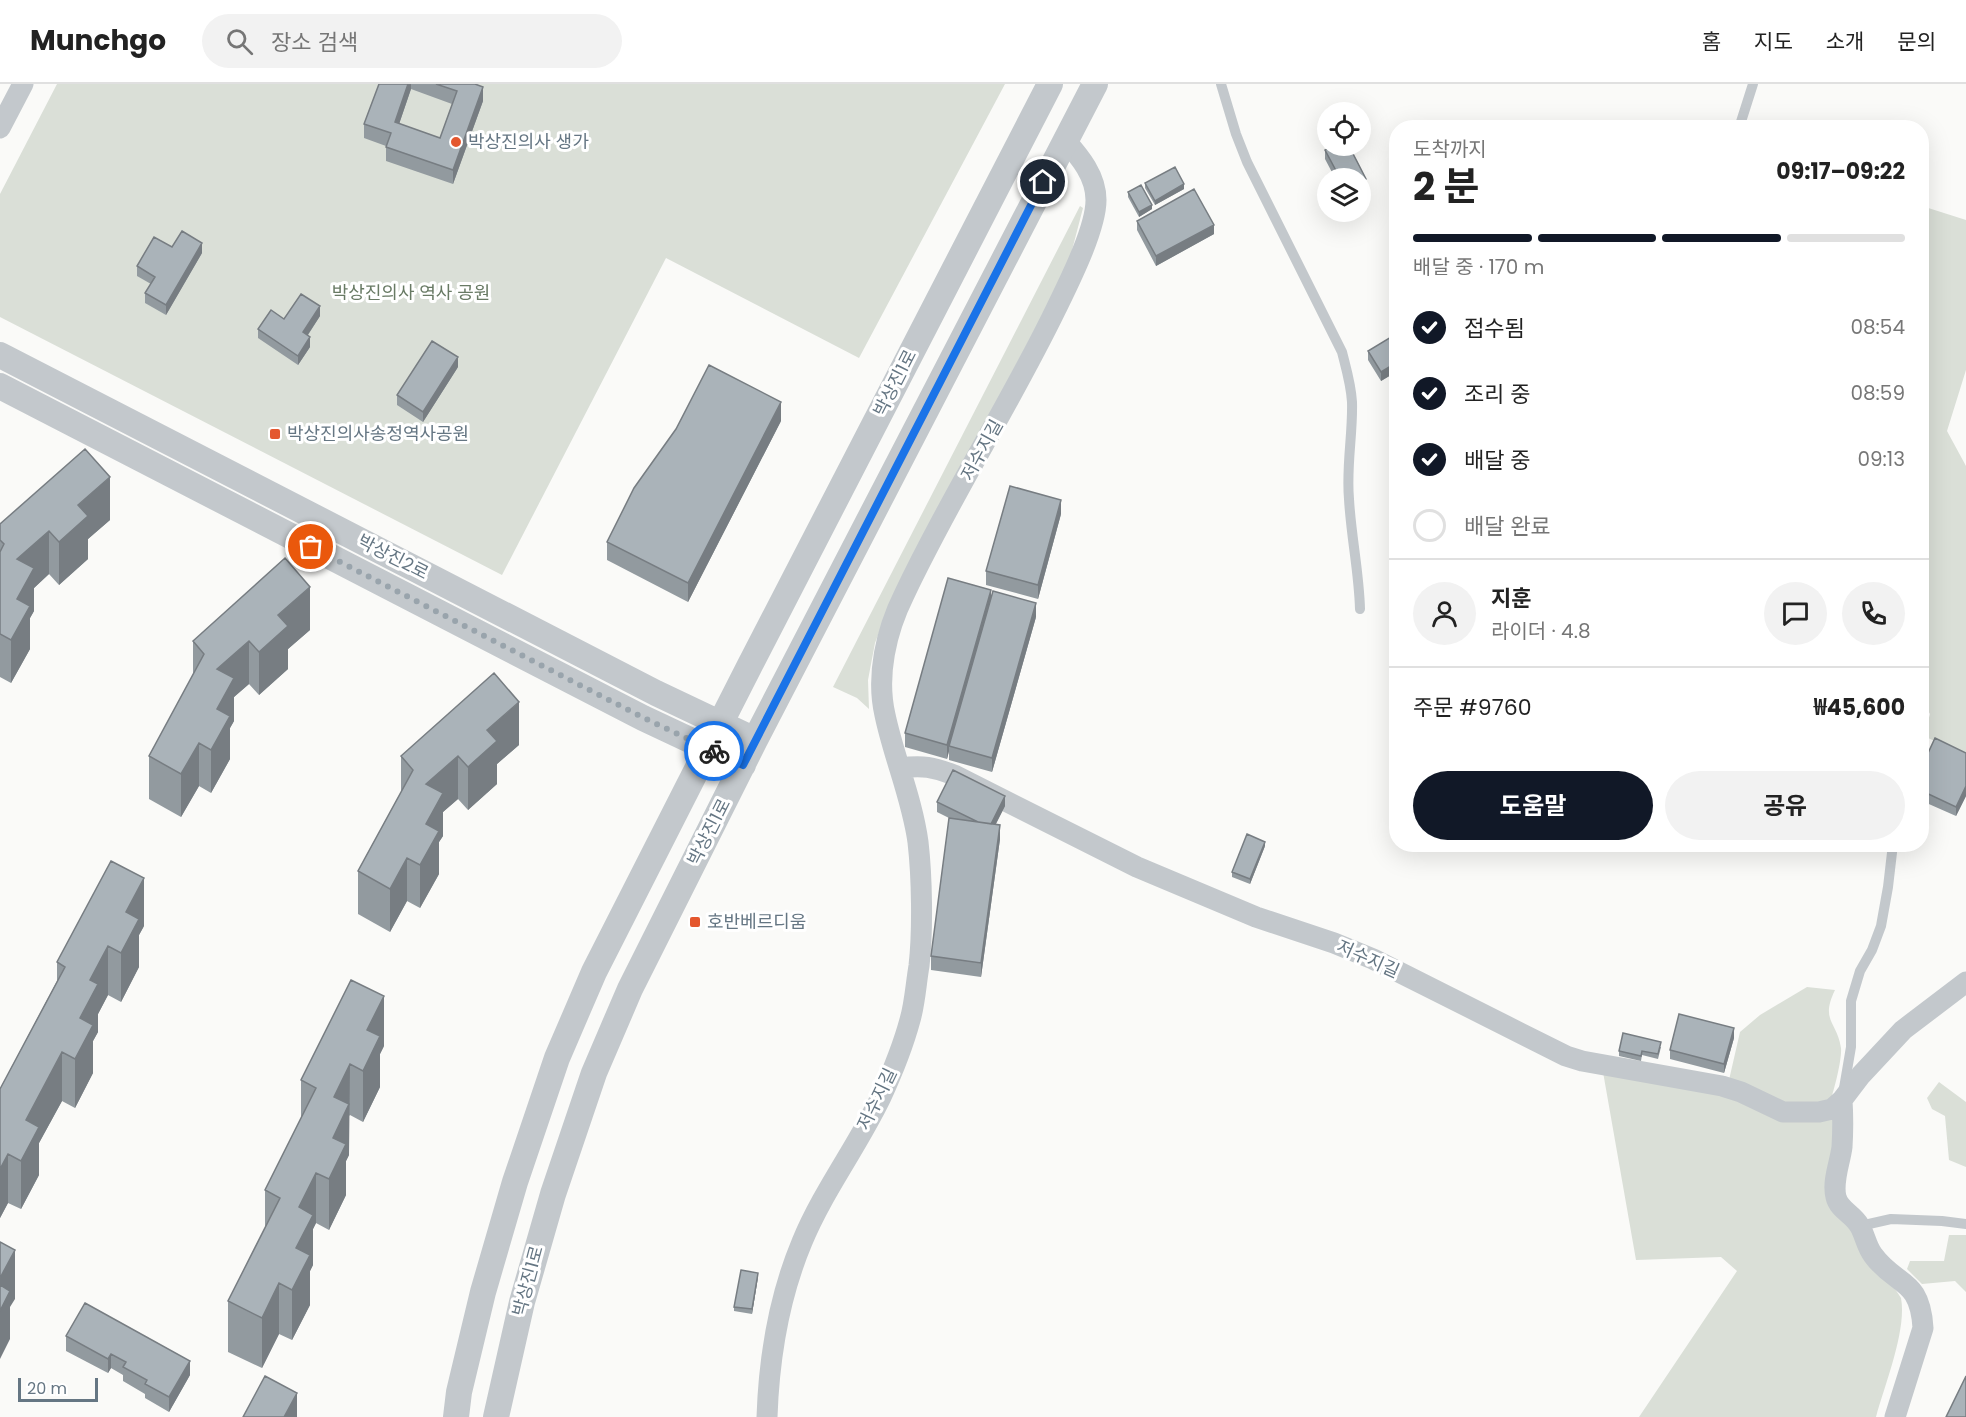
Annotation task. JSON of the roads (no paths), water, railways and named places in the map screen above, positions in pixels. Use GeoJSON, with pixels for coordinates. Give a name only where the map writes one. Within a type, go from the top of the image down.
{"type":"FeatureCollection","features":[{"type":"Feature","properties":{"kind":"street"},"geometry":{"type":"LineString","coordinates":[[0,128],[23,84]]}},
{"type":"Feature","properties":{"kind":"street","name":"박상진1로"},"geometry":{"type":"LineString","coordinates":[[456,1417],[459,1392],[483,1292],[515,1182],[557,1058],[594,972],[707,748],[1050,84]]}},
{"type":"Feature","properties":{"kind":"street","name":"박상진1로"},"geometry":{"type":"LineString","coordinates":[[496,1417],[522,1302],[553,1194],[594,1072],[630,989],[755,740],[1095,84]]}},
{"type":"Feature","properties":{"kind":"street","name":"저수지길"},"geometry":{"type":"LineString","coordinates":[[767,1417],[773,1351],[783,1294],[801,1243],[818,1208],[881,1096],[910,1019],[919,961],[921,906],[918,842],[884,714],[881,679],[886,646],[899,605],[920,561],[1030,362],[1068,285],[1092,224],[1096,195],[1093,180],[1065,140]]}},
{"type":"Feature","properties":{"kind":"street","name":"박상진2로"},"geometry":{"type":"LineString","coordinates":[[0,355],[656,693],[755,740]]}},
{"type":"Feature","properties":{"kind":"street","name":"박상진2로"},"geometry":{"type":"LineString","coordinates":[[0,386],[633,712],[743,765]]}},
{"type":"Feature","properties":{"kind":"street","name":"저수지길"},"geometry":{"type":"LineString","coordinates":[[900,768],[922,766],[954,776],[1137,867],[1256,917],[1334,943],[1373,959],[1566,1056],[1582,1061],[1722,1086],[1741,1092],[1783,1112],[1819,1112],[1832,1109],[1842,1100]]}},
{"type":"Feature","properties":{"kind":"street"},"geometry":{"type":"LineString","coordinates":[[1895,1417],[1923,1328],[1922,1315],[1913,1291],[1873,1255],[1860,1226],[1836,1199],[1834,1189],[1842,1146],[1842,1100],[1861,1075],[1903,1030],[1966,982]]}},
{"type":"Feature","properties":{"kind":"lane"},"geometry":{"type":"LineString","coordinates":[[1221,84],[1236,134],[1248,162],[1342,352],[1352,403],[1348,461],[1349,499],[1359,577],[1360,609]]}},
{"type":"Feature","properties":{"kind":"lane"},"geometry":{"type":"LineString","coordinates":[[1741,120],[1753,84]]}},
{"type":"Feature","properties":{"kind":"lane"},"geometry":{"type":"LineString","coordinates":[[1842,1100],[1851,1047],[1851,1001],[1860,971],[1872,950],[1881,926],[1892,852]]}},
{"type":"Feature","properties":{"kind":"lane"},"geometry":{"type":"LineString","coordinates":[[1860,1226],[1891,1220],[1966,1224]]}},
{"type":"Feature","properties":{"kind":"place","name":"박상진의사 생가"},"geometry":{"type":"Point","coordinates":[456,142]}},
{"type":"Feature","properties":{"kind":"place","name":"박상진의사송정역사공원"},"geometry":{"type":"Point","coordinates":[275,434]}},
{"type":"Feature","properties":{"kind":"place","name":"호반베르디움"},"geometry":{"type":"Point","coordinates":[695,922]}},
{"type":"Feature","properties":{"kind":"park label","name":"박상진의사 역사 공원"},"geometry":{"type":"Point","coordinates":[411,293]}}]}
